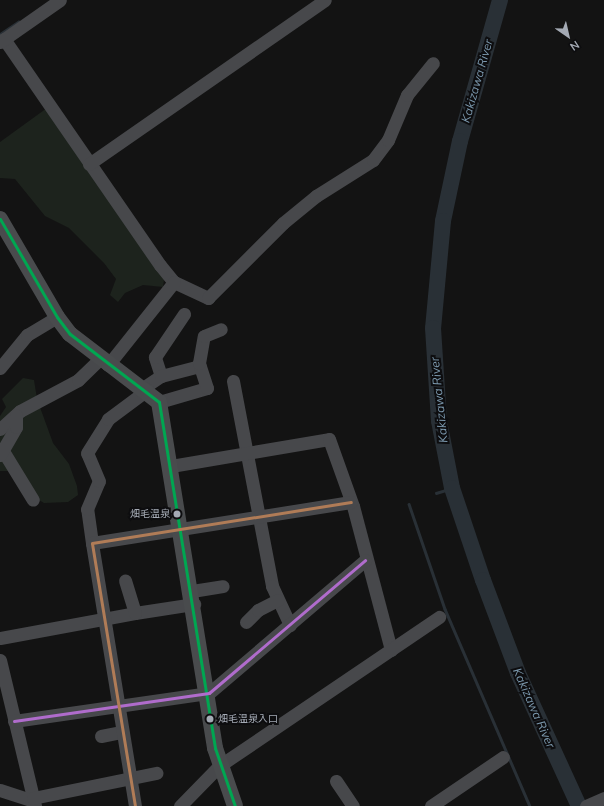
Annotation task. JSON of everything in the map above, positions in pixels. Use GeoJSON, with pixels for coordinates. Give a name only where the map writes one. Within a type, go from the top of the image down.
{"type":"FeatureCollection","features":[{"type":"Feature","properties":{"kind":"main road"},"geometry":{"type":"LineString","coordinates":[[0,219],[57,317],[104,362],[145,389],[159,402],[182,529],[219,766],[235,806]]}},
{"type":"Feature","properties":{"kind":"street"},"geometry":{"type":"LineString","coordinates":[[60,0],[2,41],[174,282],[208,298],[283,223],[316,196],[373,160],[388,140],[407,95],[433,63]]}},
{"type":"Feature","properties":{"kind":"street"},"geometry":{"type":"LineString","coordinates":[[89,164],[325,0]]}},
{"type":"Feature","properties":{"kind":"street"},"geometry":{"type":"LineString","coordinates":[[0,429],[16,415],[78,380],[104,362],[174,282]]}},
{"type":"Feature","properties":{"kind":"street"},"geometry":{"type":"LineString","coordinates":[[161,376],[155,358],[184,314]]}},
{"type":"Feature","properties":{"kind":"street"},"geometry":{"type":"LineString","coordinates":[[0,368],[27,335],[57,317]]}},
{"type":"Feature","properties":{"kind":"street"},"geometry":{"type":"LineString","coordinates":[[159,402],[207,388],[200,366],[204,336],[222,329]]}},
{"type":"Feature","properties":{"kind":"street"},"geometry":{"type":"LineString","coordinates":[[135,806],[87,509],[99,481],[87,453],[108,419],[161,376],[200,366]]}},
{"type":"Feature","properties":{"kind":"street"},"geometry":{"type":"LineString","coordinates":[[233,381],[248,453],[272,586],[290,625]]}},
{"type":"Feature","properties":{"kind":"street"},"geometry":{"type":"LineString","coordinates":[[16,415],[16,427],[2,453],[33,500]]}},
{"type":"Feature","properties":{"kind":"street"},"geometry":{"type":"LineString","coordinates":[[171,466],[329,439],[351,502],[365,560],[391,650]]}},
{"type":"Feature","properties":{"kind":"street"},"geometry":{"type":"LineString","coordinates":[[92,543],[351,502]]}},
{"type":"Feature","properties":{"kind":"street"},"geometry":{"type":"LineString","coordinates":[[14,721],[208,694],[365,560]]}},
{"type":"Feature","properties":{"kind":"street"},"geometry":{"type":"LineString","coordinates":[[125,581],[134,613]]}},
{"type":"Feature","properties":{"kind":"street"},"geometry":{"type":"LineString","coordinates":[[0,638],[134,613],[193,598],[223,586]]}},
{"type":"Feature","properties":{"kind":"street"},"geometry":{"type":"LineString","coordinates":[[246,622],[258,610],[278,600]]}},
{"type":"Feature","properties":{"kind":"street"},"geometry":{"type":"LineString","coordinates":[[180,806],[219,766],[439,618]]}},
{"type":"Feature","properties":{"kind":"street"},"geometry":{"type":"LineString","coordinates":[[0,660],[34,802]]}},
{"type":"Feature","properties":{"kind":"street"},"geometry":{"type":"LineString","coordinates":[[101,736],[122,732]]}},
{"type":"Feature","properties":{"kind":"street"},"geometry":{"type":"LineString","coordinates":[[431,806],[503,757]]}},
{"type":"Feature","properties":{"kind":"street"},"geometry":{"type":"LineString","coordinates":[[0,790],[34,802],[130,777],[156,773]]}},
{"type":"Feature","properties":{"kind":"street"},"geometry":{"type":"LineString","coordinates":[[336,781],[353,806]]}},
{"type":"Feature","properties":{"kind":"street"},"geometry":{"type":"LineString","coordinates":[[586,806],[604,798]]}},
{"type":"Feature","properties":{"kind":"shaded area"},"geometry":{"type":"Polygon","coordinates":[[[47,108],[165,272],[163,287],[143,285],[125,293],[118,302],[110,295],[116,279],[104,263],[69,228],[45,216],[15,179],[0,178],[0,142],[47,108]]]}},
{"type":"Feature","properties":{"kind":"shaded area"},"geometry":{"type":"Polygon","coordinates":[[[23,378],[34,380],[37,399],[53,443],[69,464],[77,486],[78,495],[68,502],[44,503],[29,494],[19,471],[0,471],[0,416],[6,407],[2,399],[23,378]]]}},
{"type":"Feature","properties":{"kind":"waterway","name":"Kakizawa River"},"geometry":{"type":"LineString","coordinates":[[500,0],[460,141],[443,221],[433,328],[439,421],[452,488],[483,580],[518,673],[579,806]]}},
{"type":"Feature","properties":{"kind":"waterway"},"geometry":{"type":"LineString","coordinates":[[0,34],[18,22]]}},
{"type":"Feature","properties":{"kind":"waterway"},"geometry":{"type":"LineString","coordinates":[[436,493],[452,488]]}},
{"type":"Feature","properties":{"kind":"waterway"},"geometry":{"type":"LineString","coordinates":[[409,504],[445,609],[530,806]]}},
{"type":"Feature","properties":{"kind":"transit line"},"geometry":{"type":"LineString","coordinates":[[0,219],[57,317],[70,334],[159,402],[215,748],[235,806]]}},
{"type":"Feature","properties":{"kind":"transit line"},"geometry":{"type":"LineString","coordinates":[[135,806],[92,543],[351,502]]}},
{"type":"Feature","properties":{"kind":"transit line"},"geometry":{"type":"LineString","coordinates":[[14,721],[209,693],[365,560]]}},
{"type":"Feature","properties":{"kind":"place","name":"畑毛温泉"},"geometry":{"type":"Point","coordinates":[177,514]}},
{"type":"Feature","properties":{"kind":"place","name":"畑毛温泉入口"},"geometry":{"type":"Point","coordinates":[210,719]}}]}
